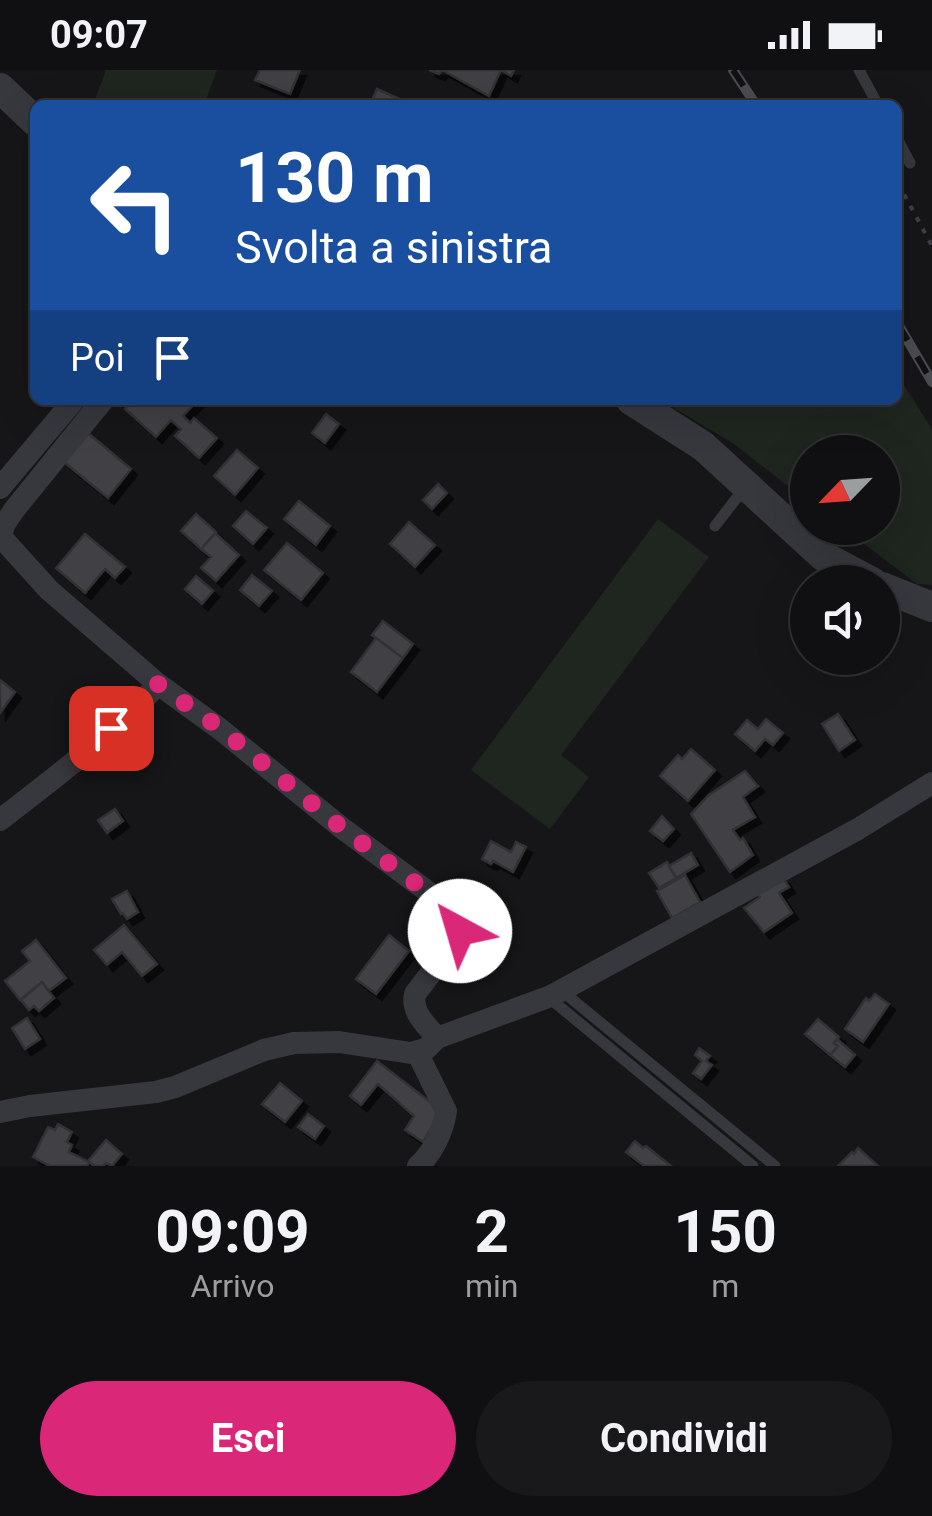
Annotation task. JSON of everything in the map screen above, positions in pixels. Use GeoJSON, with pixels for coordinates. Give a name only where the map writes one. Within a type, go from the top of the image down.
{"type":"FeatureCollection","features":[{"type":"Feature","properties":{"kind":"street"},"geometry":{"type":"LineString","coordinates":[[0,88],[30,116]]}},
{"type":"Feature","properties":{"kind":"street"},"geometry":{"type":"LineString","coordinates":[[0,488],[70,405]]}},
{"type":"Feature","properties":{"kind":"street"},"geometry":{"type":"LineString","coordinates":[[99,405],[14,510],[0,536],[49,590],[158,684],[220,728],[457,918],[460,931],[415,994],[413,1003],[415,1012],[437,1038]]}},
{"type":"Feature","properties":{"kind":"street"},"geometry":{"type":"LineString","coordinates":[[639,405],[703,446],[823,556],[840,565]]}},
{"type":"Feature","properties":{"kind":"street"},"geometry":{"type":"LineString","coordinates":[[900,594],[932,606]]}},
{"type":"Feature","properties":{"kind":"street"},"geometry":{"type":"LineString","coordinates":[[0,820],[62,772],[158,684]]}},
{"type":"Feature","properties":{"kind":"street"},"geometry":{"type":"LineString","coordinates":[[0,1112],[156,1092],[294,1042],[339,1042],[416,1052],[437,1038],[554,994],[858,829],[932,783]]}},
{"type":"Feature","properties":{"kind":"street"},"geometry":{"type":"LineString","coordinates":[[416,1052],[446,1111],[442,1130],[427,1158],[418,1166]]}},
{"type":"Feature","properties":{"kind":"lane"},"geometry":{"type":"LineString","coordinates":[[859,70],[875,100]]}},
{"type":"Feature","properties":{"kind":"lane"},"geometry":{"type":"LineString","coordinates":[[902,148],[910,163]]}},
{"type":"Feature","properties":{"kind":"lane"},"geometry":{"type":"LineString","coordinates":[[715,526],[746,486]]}},
{"type":"Feature","properties":{"kind":"lane"},"geometry":{"type":"LineString","coordinates":[[554,994],[752,1166]]}},
{"type":"Feature","properties":{"kind":"lane"},"geometry":{"type":"LineString","coordinates":[[554,994],[775,1166]]}},
{"type":"Feature","properties":{"kind":"path"},"geometry":{"type":"LineString","coordinates":[[902,190],[932,246]]}},
{"type":"Feature","properties":{"kind":"shaded area"},"geometry":{"type":"Polygon","coordinates":[[[106,70],[217,70],[206,100],[95,100],[106,70]]]}},
{"type":"Feature","properties":{"kind":"shaded area"},"geometry":{"type":"Polygon","coordinates":[[[902,382],[932,429],[932,585],[917,584],[900,571],[900,565],[892,565],[865,545],[900,545],[900,435],[790,435],[790,488],[734,444],[669,405],[902,405],[902,382]]]}},
{"type":"Feature","properties":{"kind":"shaded area"},"geometry":{"type":"Polygon","coordinates":[[[658,519],[709,557],[561,755],[589,777],[550,829],[471,770],[658,519]]]}},
{"type":"Feature","properties":{"kind":"building"},"geometry":{"type":"Polygon","coordinates":[[[260,70],[300,70],[290,94],[255,80],[260,70]]]}},
{"type":"Feature","properties":{"kind":"building"},"geometry":{"type":"Polygon","coordinates":[[[442,70],[501,70],[489,96],[442,70]]]}},
{"type":"Feature","properties":{"kind":"building"},"geometry":{"type":"Polygon","coordinates":[[[377,89],[402,100],[377,100],[373,98],[377,89]]]}},
{"type":"Feature","properties":{"kind":"building"},"geometry":{"type":"Polygon","coordinates":[[[129,405],[193,405],[183,416],[190,423],[194,418],[217,438],[199,458],[175,436],[181,429],[171,420],[156,437],[125,409],[129,405]]]}},
{"type":"Feature","properties":{"kind":"building"},"geometry":{"type":"Polygon","coordinates":[[[326,414],[339,424],[325,443],[312,433],[326,414]]]}},
{"type":"Feature","properties":{"kind":"building"},"geometry":{"type":"Polygon","coordinates":[[[88,433],[131,469],[108,498],[64,462],[88,433]]]}},
{"type":"Feature","properties":{"kind":"building"},"geometry":{"type":"Polygon","coordinates":[[[237,450],[258,468],[235,495],[214,476],[237,450]]]}},
{"type":"Feature","properties":{"kind":"building"},"geometry":{"type":"Polygon","coordinates":[[[438,484],[447,493],[432,509],[423,500],[438,484]]]}},
{"type":"Feature","properties":{"kind":"building"},"geometry":{"type":"Polygon","coordinates":[[[299,501],[330,526],[316,545],[284,519],[299,501]]]}},
{"type":"Feature","properties":{"kind":"building"},"geometry":{"type":"Polygon","coordinates":[[[246,511],[267,528],[253,544],[233,526],[246,511]]]}},
{"type":"Feature","properties":{"kind":"building"},"geometry":{"type":"Polygon","coordinates":[[[196,514],[216,532],[201,549],[181,531],[196,514]]]}},
{"type":"Feature","properties":{"kind":"building"},"geometry":{"type":"Polygon","coordinates":[[[409,522],[435,545],[415,567],[390,544],[409,522]]]}},
{"type":"Feature","properties":{"kind":"building"},"geometry":{"type":"Polygon","coordinates":[[[215,533],[239,555],[216,581],[201,568],[211,557],[201,549],[215,533]]]}},
{"type":"Feature","properties":{"kind":"building"},"geometry":{"type":"Polygon","coordinates":[[[85,534],[125,567],[115,578],[105,569],[85,593],[56,568],[85,534]]]}},
{"type":"Feature","properties":{"kind":"building"},"geometry":{"type":"Polygon","coordinates":[[[287,543],[323,573],[301,600],[264,570],[287,543]]]}},
{"type":"Feature","properties":{"kind":"building"},"geometry":{"type":"Polygon","coordinates":[[[252,575],[272,591],[259,606],[240,590],[252,575]]]}},
{"type":"Feature","properties":{"kind":"building"},"geometry":{"type":"Polygon","coordinates":[[[196,576],[213,591],[202,604],[185,589],[196,576]]]}},
{"type":"Feature","properties":{"kind":"building"},"geometry":{"type":"Polygon","coordinates":[[[383,621],[413,644],[403,658],[372,635],[383,621]]]}},
{"type":"Feature","properties":{"kind":"building"},"geometry":{"type":"Polygon","coordinates":[[[376,638],[403,658],[377,692],[351,672],[376,638]]]}},
{"type":"Feature","properties":{"kind":"building"},"geometry":{"type":"Polygon","coordinates":[[[0,680],[15,692],[0,713],[0,680]]]}},
{"type":"Feature","properties":{"kind":"building"},"geometry":{"type":"Polygon","coordinates":[[[838,714],[855,740],[839,751],[822,724],[838,714]]]}},
{"type":"Feature","properties":{"kind":"building"},"geometry":{"type":"Polygon","coordinates":[[[766,719],[783,733],[773,745],[765,739],[755,751],[735,734],[747,720],[758,729],[766,719]]]}},
{"type":"Feature","properties":{"kind":"building"},"geometry":{"type":"Polygon","coordinates":[[[691,749],[715,770],[688,801],[660,776],[678,755],[682,759],[691,749]]]}},
{"type":"Feature","properties":{"kind":"building"},"geometry":{"type":"Polygon","coordinates":[[[745,771],[758,786],[743,797],[755,817],[733,830],[753,855],[730,872],[691,814],[709,795],[745,771]]]}},
{"type":"Feature","properties":{"kind":"building"},"geometry":{"type":"Polygon","coordinates":[[[115,809],[123,821],[107,833],[98,820],[115,809]]]}},
{"type":"Feature","properties":{"kind":"building"},"geometry":{"type":"Polygon","coordinates":[[[662,816],[674,829],[663,841],[650,831],[662,816]]]}},
{"type":"Feature","properties":{"kind":"building"},"geometry":{"type":"Polygon","coordinates":[[[491,841],[511,852],[516,842],[526,847],[513,872],[482,859],[491,841]]]}},
{"type":"Feature","properties":{"kind":"building"},"geometry":{"type":"Polygon","coordinates":[[[691,853],[698,865],[676,878],[669,866],[691,853]]]}},
{"type":"Feature","properties":{"kind":"building"},"geometry":{"type":"Polygon","coordinates":[[[667,862],[676,878],[659,888],[649,873],[667,862]]]}},
{"type":"Feature","properties":{"kind":"building"},"geometry":{"type":"Polygon","coordinates":[[[685,875],[700,902],[672,918],[657,891],[685,875]]]}},
{"type":"Feature","properties":{"kind":"building"},"geometry":{"type":"Polygon","coordinates":[[[783,878],[789,887],[779,893],[792,913],[764,932],[744,908],[783,878]]]}},
{"type":"Feature","properties":{"kind":"building"},"geometry":{"type":"Polygon","coordinates":[[[127,891],[138,912],[127,919],[112,899],[127,891]]]}},
{"type":"Feature","properties":{"kind":"building"},"geometry":{"type":"Polygon","coordinates":[[[124,925],[157,964],[142,976],[122,952],[107,965],[94,950],[124,925]]]}},
{"type":"Feature","properties":{"kind":"building"},"geometry":{"type":"Polygon","coordinates":[[[389,935],[409,951],[376,994],[356,979],[389,935]]]}},
{"type":"Feature","properties":{"kind":"building"},"geometry":{"type":"Polygon","coordinates":[[[36,940],[66,978],[49,991],[42,982],[20,1000],[5,981],[30,961],[22,951],[36,940]]]}},
{"type":"Feature","properties":{"kind":"building"},"geometry":{"type":"Polygon","coordinates":[[[42,982],[54,998],[39,1011],[34,1006],[29,1010],[21,1000],[42,982]]]}},
{"type":"Feature","properties":{"kind":"building"},"geometry":{"type":"Polygon","coordinates":[[[875,994],[889,1004],[863,1042],[845,1029],[866,998],[869,1001],[875,994]]]}},
{"type":"Feature","properties":{"kind":"building"},"geometry":{"type":"Polygon","coordinates":[[[27,1018],[40,1039],[25,1049],[12,1028],[27,1018]]]}},
{"type":"Feature","properties":{"kind":"building"},"geometry":{"type":"Polygon","coordinates":[[[818,1019],[839,1037],[834,1043],[838,1046],[830,1055],[805,1034],[818,1019]]]}},
{"type":"Feature","properties":{"kind":"building"},"geometry":{"type":"Polygon","coordinates":[[[837,1039],[855,1055],[845,1067],[830,1055],[838,1046],[834,1043],[837,1039]]]}},
{"type":"Feature","properties":{"kind":"building"},"geometry":{"type":"Polygon","coordinates":[[[699,1048],[710,1056],[706,1061],[712,1065],[701,1079],[693,1073],[702,1061],[695,1055],[699,1048]]]}},
{"type":"Feature","properties":{"kind":"building"},"geometry":{"type":"Polygon","coordinates":[[[377,1061],[442,1111],[423,1142],[405,1130],[414,1116],[378,1084],[361,1105],[350,1096],[377,1061]]]}},
{"type":"Feature","properties":{"kind":"building"},"geometry":{"type":"Polygon","coordinates":[[[280,1083],[302,1101],[285,1122],[262,1104],[280,1083]]]}},
{"type":"Feature","properties":{"kind":"building"},"geometry":{"type":"Polygon","coordinates":[[[308,1114],[324,1126],[315,1139],[298,1127],[308,1114]]]}},
{"type":"Feature","properties":{"kind":"building"},"geometry":{"type":"Polygon","coordinates":[[[58,1124],[72,1132],[67,1142],[72,1145],[69,1152],[89,1162],[87,1166],[50,1166],[33,1157],[48,1127],[55,1130],[58,1124]]]}},
{"type":"Feature","properties":{"kind":"building"},"geometry":{"type":"Polygon","coordinates":[[[106,1140],[122,1154],[112,1166],[94,1166],[88,1161],[106,1140]]]}},
{"type":"Feature","properties":{"kind":"building"},"geometry":{"type":"Polygon","coordinates":[[[635,1141],[671,1166],[644,1166],[626,1152],[635,1141]]]}},
{"type":"Feature","properties":{"kind":"building"},"geometry":{"type":"Polygon","coordinates":[[[858,1148],[878,1166],[838,1166],[854,1154],[858,1148]]]}},
{"type":"Feature","properties":{"kind":"railway"},"geometry":{"type":"LineString","coordinates":[[733,70],[753,100]]}},
{"type":"Feature","properties":{"kind":"railway"},"geometry":{"type":"LineString","coordinates":[[902,331],[932,382]]}},
{"type":"Feature","properties":{"kind":"route"},"geometry":{"type":"LineString","coordinates":[[111,728],[158,684],[220,728],[434,897],[457,918],[460,931]]}}]}
